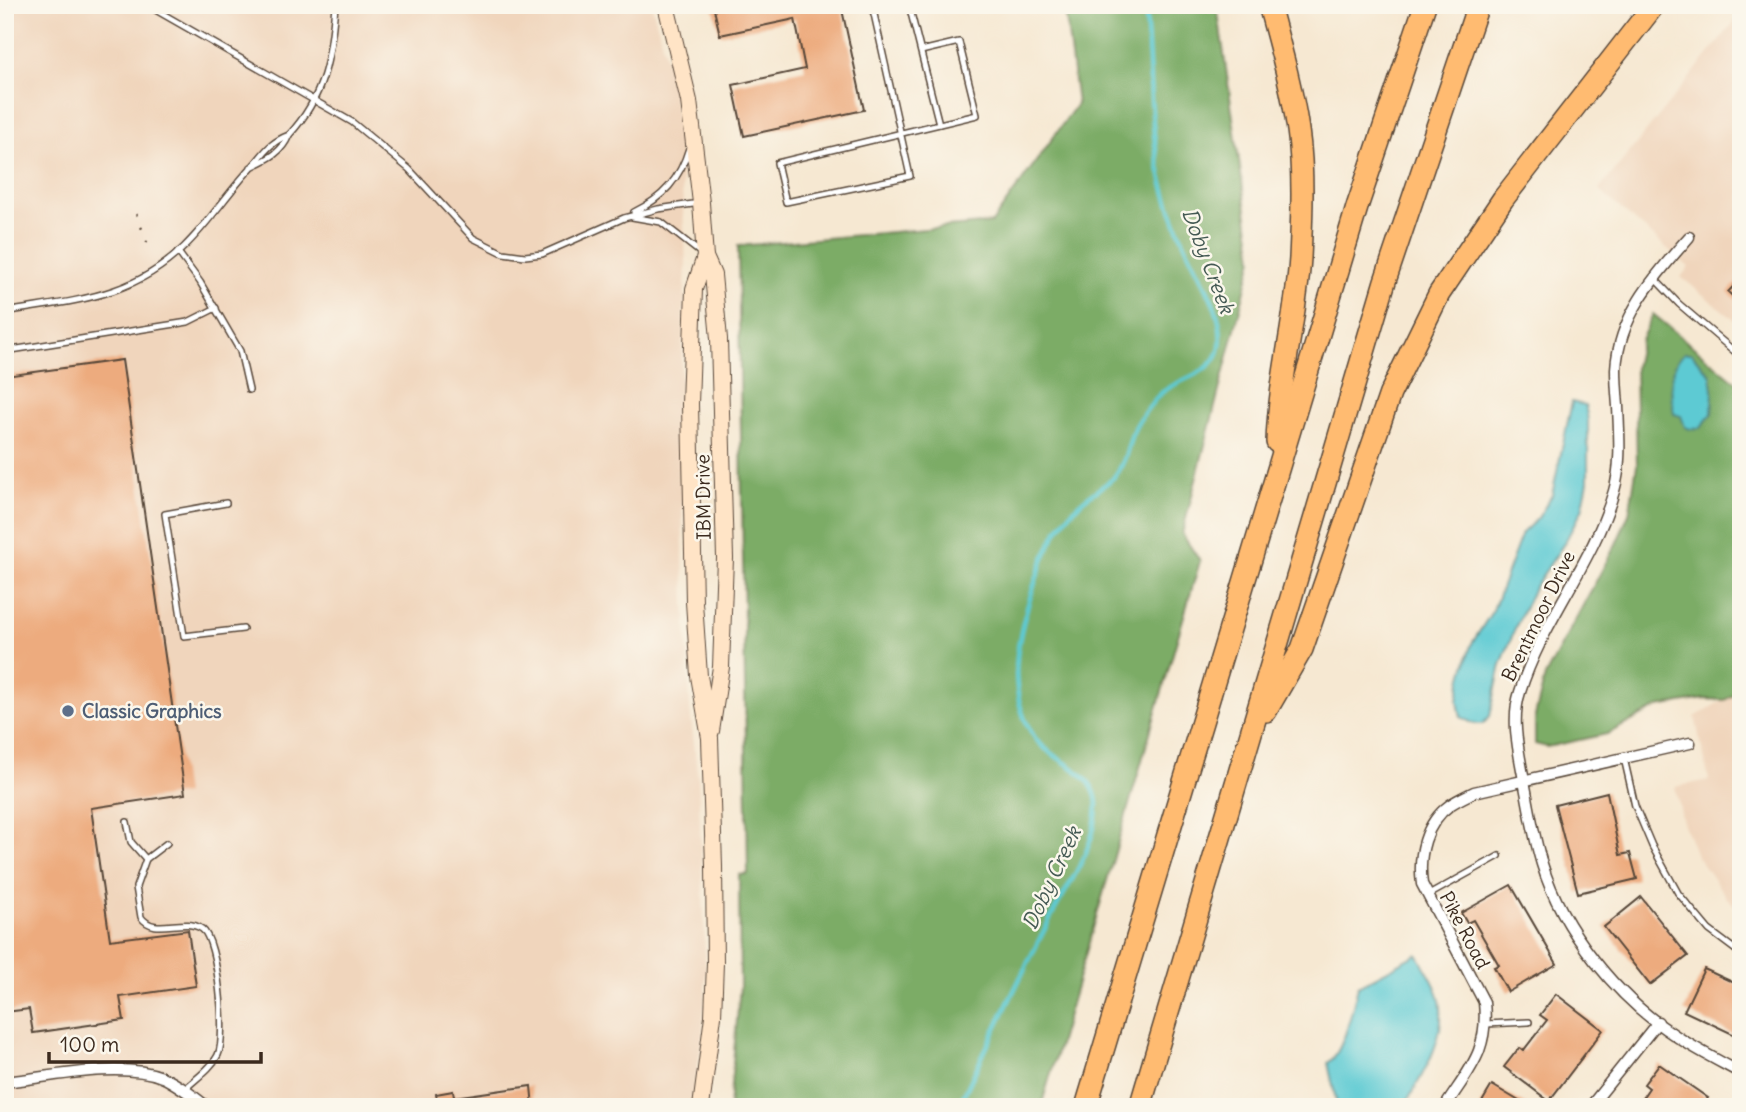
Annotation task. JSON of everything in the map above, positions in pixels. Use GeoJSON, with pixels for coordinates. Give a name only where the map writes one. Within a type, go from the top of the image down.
{"type":"FeatureCollection","features":[{"type":"Feature","properties":{"kind":"highway"},"geometry":{"type":"LineString","coordinates":[[1269,5],[1293,101],[1298,132],[1301,189],[1300,260],[1278,408],[1277,470]]}},
{"type":"Feature","properties":{"kind":"highway"},"geometry":{"type":"LineString","coordinates":[[1086,1107],[1358,204],[1425,5]]}},
{"type":"Feature","properties":{"kind":"highway"},"geometry":{"type":"LineString","coordinates":[[1140,1107],[1385,281],[1479,5]]}},
{"type":"Feature","properties":{"kind":"highway"},"geometry":{"type":"LineString","coordinates":[[1248,744],[1302,649],[1390,394],[1439,294],[1503,199],[1654,5]]}},
{"type":"Feature","properties":{"kind":"street","name":"IBM Drive"},"geometry":{"type":"LineString","coordinates":[[666,5],[682,65],[692,127],[705,257],[713,275],[719,339],[724,502],[721,667],[710,738],[715,964],[713,1016],[701,1107]]}},
{"type":"Feature","properties":{"kind":"street","name":"Brentmoor Drive"},"geometry":{"type":"LineString","coordinates":[[1689,237],[1635,305],[1622,335],[1616,368],[1619,445],[1617,481],[1607,516],[1532,660],[1519,694],[1516,732],[1542,866],[1561,908],[1589,953],[1625,996],[1675,1035],[1741,1073]]}},
{"type":"Feature","properties":{"kind":"street","name":"IBM Drive"},"geometry":{"type":"LineString","coordinates":[[705,257],[697,276],[692,312],[690,468],[697,653],[710,738]]}},
{"type":"Feature","properties":{"kind":"street","name":"Pike Road"},"geometry":{"type":"LineString","coordinates":[[1445,1107],[1481,1050],[1486,1024],[1484,1002],[1422,884],[1419,864],[1424,842],[1435,822],[1448,805],[1474,792],[1690,743]]}},
{"type":"Feature","properties":{"kind":"street"},"geometry":{"type":"LineString","coordinates":[[1590,1107],[1658,1022]]}},
{"type":"Feature","properties":{"kind":"street"},"geometry":{"type":"LineString","coordinates":[[5,1082],[128,1070],[162,1077],[207,1107]]}},
{"type":"Feature","properties":{"kind":"lane"},"geometry":{"type":"LineString","coordinates":[[147,5],[341,115],[377,141],[408,169],[473,238],[498,251],[517,255],[542,254],[624,218],[658,209],[701,203]]}},
{"type":"Feature","properties":{"kind":"lane"},"geometry":{"type":"LineString","coordinates":[[251,167],[272,158],[306,116],[329,61],[335,5]]}},
{"type":"Feature","properties":{"kind":"lane"},"geometry":{"type":"LineString","coordinates":[[872,5],[901,133],[910,176],[786,202],[777,163],[901,133],[976,115],[959,42],[921,51]]}},
{"type":"Feature","properties":{"kind":"lane"},"geometry":{"type":"LineString","coordinates":[[909,5],[939,124]]}},
{"type":"Feature","properties":{"kind":"lane"},"geometry":{"type":"LineString","coordinates":[[624,218],[657,200],[670,188],[684,164],[692,127]]}},
{"type":"Feature","properties":{"kind":"lane"},"geometry":{"type":"LineString","coordinates":[[5,312],[93,297],[123,289],[155,270],[193,238],[266,148],[289,135]]}},
{"type":"Feature","properties":{"kind":"lane"},"geometry":{"type":"LineString","coordinates":[[624,218],[661,222],[705,257]]}},
{"type":"Feature","properties":{"kind":"lane"},"geometry":{"type":"LineString","coordinates":[[178,253],[216,307],[243,358],[249,390]]}},
{"type":"Feature","properties":{"kind":"lane"},"geometry":{"type":"LineString","coordinates":[[1654,278],[1678,304],[1741,357]]}},
{"type":"Feature","properties":{"kind":"lane"},"geometry":{"type":"LineString","coordinates":[[5,351],[188,322],[216,307]]}},
{"type":"Feature","properties":{"kind":"lane"},"geometry":{"type":"LineString","coordinates":[[226,503],[165,514],[184,636],[243,629]]}},
{"type":"Feature","properties":{"kind":"lane"},"geometry":{"type":"LineString","coordinates":[[1624,757],[1634,806],[1678,893],[1709,930],[1741,954]]}},
{"type":"Feature","properties":{"kind":"lane"},"geometry":{"type":"LineString","coordinates":[[127,822],[131,842],[146,859]]}},
{"type":"Feature","properties":{"kind":"lane"},"geometry":{"type":"LineString","coordinates":[[167,843],[146,859],[136,887],[141,917],[152,926],[198,926],[209,939],[214,957],[222,1026],[220,1048],[214,1061],[184,1090]]}},
{"type":"Feature","properties":{"kind":"lane"},"geometry":{"type":"LineString","coordinates":[[1427,896],[1499,856]]}},
{"type":"Feature","properties":{"kind":"lane"},"geometry":{"type":"LineString","coordinates":[[1486,1024],[1529,1022]]}},
{"type":"Feature","properties":{"kind":"path"},"geometry":{"type":"LineString","coordinates":[[136,214],[139,219]]}},
{"type":"Feature","properties":{"kind":"path"},"geometry":{"type":"LineString","coordinates":[[141,227],[144,232]]}},
{"type":"Feature","properties":{"kind":"path"},"geometry":{"type":"LineString","coordinates":[[146,241],[150,246]]}},
{"type":"Feature","properties":{"kind":"shaded area"},"geometry":{"type":"Polygon","coordinates":[[[5,5],[652,5],[670,74],[679,129],[686,265],[681,379],[683,558],[690,710],[698,778],[706,971],[703,1031],[692,1107],[5,1107],[5,5]]]}},
{"type":"Feature","properties":{"kind":"shaded area"},"geometry":{"type":"Polygon","coordinates":[[[1741,14],[1741,325],[1681,277],[1689,267],[1599,190],[1741,14]]]}},
{"type":"Feature","properties":{"kind":"shaded area"},"geometry":{"type":"Polygon","coordinates":[[[1741,689],[1741,911],[1727,898],[1696,855],[1683,822],[1675,787],[1709,780],[1695,717],[1741,689]]]}},
{"type":"Feature","properties":{"kind":"green space"},"geometry":{"type":"Polygon","coordinates":[[[1063,5],[1217,5],[1253,259],[1182,534],[1200,561],[1041,1107],[729,1107],[740,987],[739,875],[748,874],[738,246],[992,223],[1077,104],[1063,5]]]}},
{"type":"Feature","properties":{"kind":"green space"},"geometry":{"type":"Polygon","coordinates":[[[1653,314],[1741,386],[1741,689],[1725,700],[1704,699],[1658,707],[1607,734],[1547,747],[1535,744],[1535,716],[1545,676],[1616,544],[1629,514],[1637,465],[1635,367],[1641,340],[1653,314]]]}},
{"type":"Feature","properties":{"kind":"water"},"geometry":{"type":"Polygon","coordinates":[[[1684,353],[1691,353],[1711,375],[1712,414],[1700,428],[1685,427],[1681,416],[1674,414],[1671,390],[1673,373],[1684,353]]]}},
{"type":"Feature","properties":{"kind":"water"},"geometry":{"type":"Polygon","coordinates":[[[1572,402],[1585,405],[1588,420],[1588,482],[1582,510],[1565,542],[1534,588],[1516,626],[1501,665],[1490,716],[1483,724],[1474,724],[1461,717],[1458,701],[1471,645],[1493,610],[1522,533],[1538,518],[1552,495],[1572,402]]]}},
{"type":"Feature","properties":{"kind":"water"},"geometry":{"type":"Polygon","coordinates":[[[1417,954],[1436,988],[1441,1008],[1438,1038],[1419,1081],[1404,1107],[1337,1105],[1328,1063],[1344,1038],[1358,986],[1417,954]]]}},
{"type":"Feature","properties":{"kind":"building"},"geometry":{"type":"Polygon","coordinates":[[[713,5],[841,5],[864,110],[744,136],[733,85],[805,69],[795,19],[720,35],[713,5]]]}},
{"type":"Feature","properties":{"kind":"building"},"geometry":{"type":"Polygon","coordinates":[[[1741,278],[1741,304],[1728,292],[1741,278]]]}},
{"type":"Feature","properties":{"kind":"building"},"geometry":{"type":"Polygon","coordinates":[[[122,360],[185,794],[91,808],[110,940],[188,930],[196,986],[120,997],[124,1020],[33,1033],[29,1009],[5,1012],[5,376],[122,360]]]}},
{"type":"Feature","properties":{"kind":"building"},"geometry":{"type":"Polygon","coordinates":[[[1607,792],[1620,855],[1630,853],[1637,879],[1578,893],[1555,805],[1607,792]]]}},
{"type":"Feature","properties":{"kind":"building"},"geometry":{"type":"Polygon","coordinates":[[[1511,885],[1557,964],[1508,992],[1494,967],[1499,965],[1473,920],[1467,923],[1461,913],[1511,885]]]}},
{"type":"Feature","properties":{"kind":"building"},"geometry":{"type":"Polygon","coordinates":[[[1641,897],[1688,956],[1650,985],[1604,927],[1641,897]]]}},
{"type":"Feature","properties":{"kind":"building"},"geometry":{"type":"Polygon","coordinates":[[[1704,969],[1741,986],[1741,1038],[1684,1011],[1704,969]]]}},
{"type":"Feature","properties":{"kind":"building"},"geometry":{"type":"Polygon","coordinates":[[[1556,994],[1603,1030],[1549,1101],[1504,1067],[1519,1048],[1523,1051],[1547,1020],[1540,1015],[1556,994]]]}},
{"type":"Feature","properties":{"kind":"building"},"geometry":{"type":"Polygon","coordinates":[[[1659,1064],[1708,1098],[1701,1107],[1636,1107],[1649,1088],[1644,1084],[1659,1064]]]}},
{"type":"Feature","properties":{"kind":"building"},"geometry":{"type":"Polygon","coordinates":[[[1492,1085],[1529,1107],[1479,1107],[1492,1085]]]}},
{"type":"Feature","properties":{"kind":"building"},"geometry":{"type":"Polygon","coordinates":[[[531,1086],[533,1107],[431,1107],[431,1100],[437,1099],[436,1094],[453,1091],[454,1097],[531,1086]]]}},
{"type":"Feature","properties":{"kind":"waterway","name":"Doby Creek"},"geometry":{"type":"LineString","coordinates":[[958,1107],[1052,915],[1081,863],[1096,820],[1097,805],[1090,783],[1035,738],[1025,719],[1019,698],[1016,678],[1020,635],[1038,574],[1065,519],[1117,472],[1125,458],[1133,432],[1151,404],[1167,389],[1204,370],[1217,356],[1220,346],[1221,334],[1216,309],[1177,227],[1161,176],[1154,132],[1145,5]]}},
{"type":"Feature","properties":{"kind":"place","name":"Classic Graphics"},"geometry":{"type":"Point","coordinates":[68,711]}}]}
